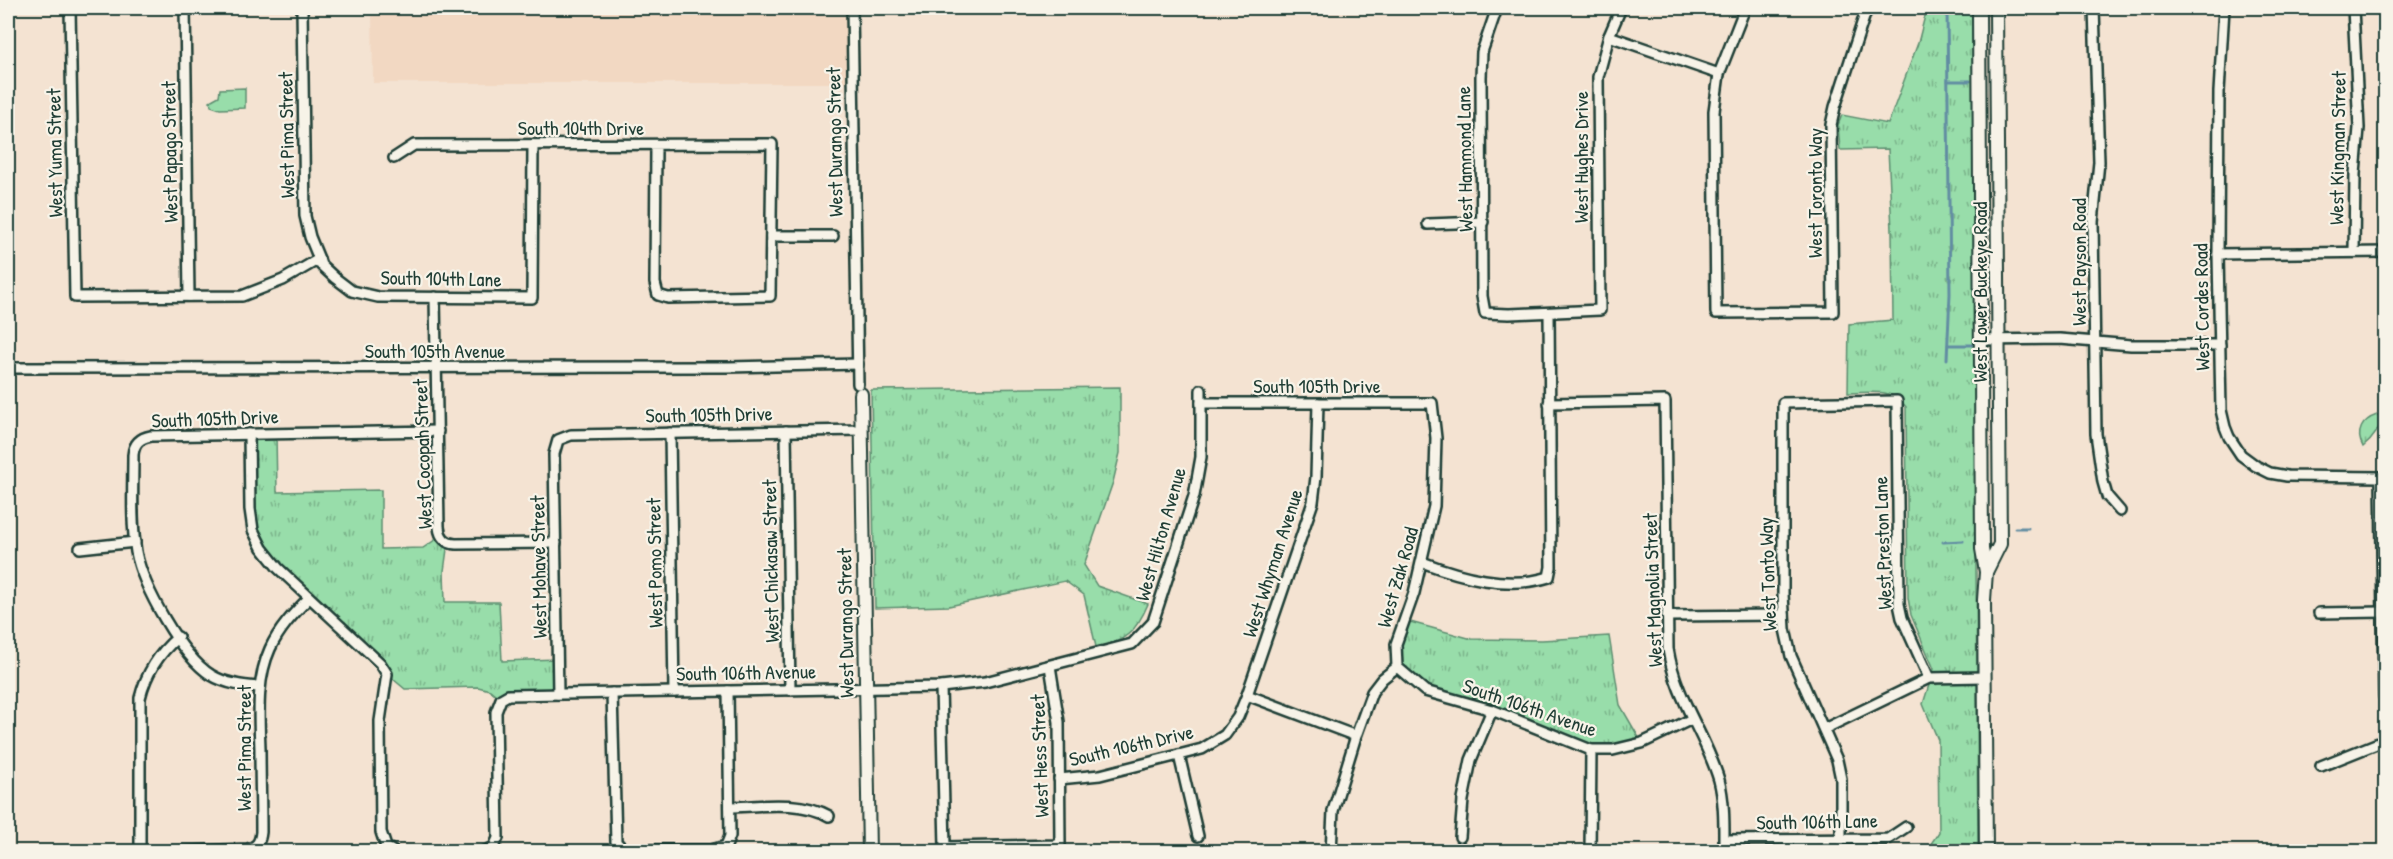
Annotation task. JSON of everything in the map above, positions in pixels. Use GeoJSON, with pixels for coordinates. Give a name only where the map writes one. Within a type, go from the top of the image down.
{"type":"FeatureCollection","features":[{"type":"Feature","properties":{"kind":"main road","name":"West Lower Buckeye Road"},"geometry":{"type":"LineString","coordinates":[[1979,8],[1982,549],[1986,572],[1986,852]]}},
{"type":"Feature","properties":{"kind":"main road","name":"West Lower Buckeye Road"},"geometry":{"type":"LineString","coordinates":[[1986,572],[2000,544],[1996,8]]}},
{"type":"Feature","properties":{"kind":"main road","name":"West Durango Street"},"geometry":{"type":"LineString","coordinates":[[860,389],[869,852]]}},
{"type":"Feature","properties":{"kind":"street","name":"West Yuma Street"},"geometry":{"type":"LineString","coordinates":[[70,8],[75,297],[189,296]]}},
{"type":"Feature","properties":{"kind":"street","name":"West Papago Street"},"geometry":{"type":"LineString","coordinates":[[185,8],[189,296]]}},
{"type":"Feature","properties":{"kind":"street","name":"West Pima Street"},"geometry":{"type":"LineString","coordinates":[[302,8],[305,216],[319,259]]}},
{"type":"Feature","properties":{"kind":"street","name":"West Durango Street"},"geometry":{"type":"LineString","coordinates":[[852,8],[860,389]]}},
{"type":"Feature","properties":{"kind":"street","name":"West Hammond Lane"},"geometry":{"type":"LineString","coordinates":[[1497,8],[1482,52],[1482,296],[1485,313],[1549,313]]}},
{"type":"Feature","properties":{"kind":"street","name":"West Hughes Drive"},"geometry":{"type":"LineString","coordinates":[[1549,313],[1600,310],[1598,77],[1609,36],[1621,8]]}},
{"type":"Feature","properties":{"kind":"street"},"geometry":{"type":"LineString","coordinates":[[1609,36],[1719,74],[1745,8]]}},
{"type":"Feature","properties":{"kind":"street","name":"West Toronto Way"},"geometry":{"type":"LineString","coordinates":[[1719,74],[1714,111],[1716,313],[1833,312],[1831,125],[1834,107],[1867,8]]}},
{"type":"Feature","properties":{"kind":"street","name":"West Payson Road"},"geometry":{"type":"LineString","coordinates":[[2094,8],[2099,162],[2093,222],[2096,434],[2107,496],[2120,511]]}},
{"type":"Feature","properties":{"kind":"street","name":"West Cordes Road"},"geometry":{"type":"LineString","coordinates":[[2224,8],[2219,92],[2218,254],[2223,418],[2229,437],[2241,454],[2270,473],[2287,476],[2381,477],[2384,544]]}},
{"type":"Feature","properties":{"kind":"street","name":"West Kingman Street"},"geometry":{"type":"LineString","coordinates":[[2353,8],[2359,128],[2355,174],[2354,252]]}},
{"type":"Feature","properties":{"kind":"street","name":"South 104th Drive"},"geometry":{"type":"LineString","coordinates":[[394,158],[414,145],[772,144],[771,236]]}},
{"type":"Feature","properties":{"kind":"street","name":"South 104th Lane"},"geometry":{"type":"LineString","coordinates":[[319,259],[321,265],[352,291],[378,297],[532,298],[533,145]]}},
{"type":"Feature","properties":{"kind":"street"},"geometry":{"type":"LineString","coordinates":[[657,145],[655,283],[658,294],[668,298],[770,296],[771,236],[833,236]]}},
{"type":"Feature","properties":{"kind":"street"},"geometry":{"type":"LineString","coordinates":[[1428,224],[1483,222]]}},
{"type":"Feature","properties":{"kind":"street"},"geometry":{"type":"LineString","coordinates":[[2218,254],[2385,252]]}},
{"type":"Feature","properties":{"kind":"street"},"geometry":{"type":"LineString","coordinates":[[189,296],[242,296],[283,280],[319,259]]}},
{"type":"Feature","properties":{"kind":"street"},"geometry":{"type":"LineString","coordinates":[[435,297],[437,368]]}},
{"type":"Feature","properties":{"kind":"street"},"geometry":{"type":"LineString","coordinates":[[1422,562],[1472,578],[1495,581],[1534,582],[1549,577],[1551,567],[1549,313]]}},
{"type":"Feature","properties":{"kind":"street"},"geometry":{"type":"LineString","coordinates":[[1981,340],[2060,339],[2096,343],[2220,345]]}},
{"type":"Feature","properties":{"kind":"street","name":"South 105th Avenue"},"geometry":{"type":"LineString","coordinates":[[12,369],[858,364]]}},
{"type":"Feature","properties":{"kind":"street","name":"West Cocopah Street"},"geometry":{"type":"LineString","coordinates":[[437,368],[439,527],[444,540],[456,544],[556,543]]}},
{"type":"Feature","properties":{"kind":"street","name":"West Hilton Avenue"},"geometry":{"type":"LineString","coordinates":[[1132,644],[1153,622],[1194,496],[1201,457],[1201,390]]}},
{"type":"Feature","properties":{"kind":"street","name":"West Magnolia Street"},"geometry":{"type":"LineString","coordinates":[[1549,403],[1665,401],[1667,616],[1671,667],[1718,779],[1723,799],[1724,840]]}},
{"type":"Feature","properties":{"kind":"street","name":"West Tonto Way"},"geometry":{"type":"LineString","coordinates":[[1841,840],[1841,779],[1837,760],[1791,656],[1784,615],[1783,403],[1897,401]]}},
{"type":"Feature","properties":{"kind":"street","name":"West Preston Lane"},"geometry":{"type":"LineString","coordinates":[[1897,401],[1899,604],[1902,618],[1929,678]]}},
{"type":"Feature","properties":{"kind":"street","name":"West Whyman Avenue"},"geometry":{"type":"LineString","coordinates":[[1247,695],[1312,502],[1316,477],[1317,403]]}},
{"type":"Feature","properties":{"kind":"street","name":"South 105th Drive"},"geometry":{"type":"LineString","coordinates":[[1201,404],[1432,403]]}},
{"type":"Feature","properties":{"kind":"street","name":"West Zak Road"},"geometry":{"type":"LineString","coordinates":[[1397,667],[1396,644],[1414,593],[1434,506],[1437,472],[1432,403]]}},
{"type":"Feature","properties":{"kind":"street","name":"South 105th Drive"},"geometry":{"type":"LineString","coordinates":[[558,440],[571,435],[862,430]]}},
{"type":"Feature","properties":{"kind":"street","name":"South 105th Drive"},"geometry":{"type":"LineString","coordinates":[[135,542],[133,455],[138,441],[151,436],[438,431]]}},
{"type":"Feature","properties":{"kind":"street","name":"West Chickasaw Street"},"geometry":{"type":"LineString","coordinates":[[786,431],[790,690]]}},
{"type":"Feature","properties":{"kind":"street","name":"West Pomo Street"},"geometry":{"type":"LineString","coordinates":[[670,433],[674,692]]}},
{"type":"Feature","properties":{"kind":"street"},"geometry":{"type":"LineString","coordinates":[[249,434],[250,510],[253,530],[266,555],[380,663],[387,674],[380,721],[381,832],[390,849]]}},
{"type":"Feature","properties":{"kind":"street","name":"West Mohave Street"},"geometry":{"type":"LineString","coordinates":[[558,440],[554,454],[558,694]]}},
{"type":"Feature","properties":{"kind":"street"},"geometry":{"type":"LineString","coordinates":[[80,548],[135,542],[147,586],[158,608],[198,665],[213,676],[229,683],[260,687]]}},
{"type":"Feature","properties":{"kind":"street"},"geometry":{"type":"LineString","coordinates":[[2384,544],[2385,705]]}},
{"type":"Feature","properties":{"kind":"street","name":"West Pima Street"},"geometry":{"type":"LineString","coordinates":[[169,852],[242,850],[256,846],[261,832],[260,687],[266,659],[275,640],[288,621],[309,598]]}},
{"type":"Feature","properties":{"kind":"street"},"geometry":{"type":"LineString","coordinates":[[2319,613],[2383,612]]}},
{"type":"Feature","properties":{"kind":"street"},"geometry":{"type":"LineString","coordinates":[[1667,616],[1784,615]]}},
{"type":"Feature","properties":{"kind":"street"},"geometry":{"type":"LineString","coordinates":[[140,852],[140,698],[145,679],[155,661],[178,637]]}},
{"type":"Feature","properties":{"kind":"street","name":"South 106th Avenue"},"geometry":{"type":"LineString","coordinates":[[483,852],[494,847],[498,832],[496,712],[501,699],[513,695],[941,687],[985,682],[1132,644]]}},
{"type":"Feature","properties":{"kind":"street","name":"West Hess Street"},"geometry":{"type":"LineString","coordinates":[[941,687],[945,847],[1060,845],[1059,715],[1050,666]]}},
{"type":"Feature","properties":{"kind":"street"},"geometry":{"type":"LineString","coordinates":[[1331,852],[1333,811],[1356,736],[1372,692],[1382,679],[1397,667]]}},
{"type":"Feature","properties":{"kind":"street","name":"South 106th Avenue"},"geometry":{"type":"LineString","coordinates":[[1397,667],[1425,691],[1492,710],[1591,750],[1613,750],[1642,743],[1692,719]]}},
{"type":"Feature","properties":{"kind":"street"},"geometry":{"type":"LineString","coordinates":[[1824,729],[1929,678],[1985,677]]}},
{"type":"Feature","properties":{"kind":"street"},"geometry":{"type":"LineString","coordinates":[[612,693],[614,832],[619,845],[632,850],[711,850],[726,846],[730,836],[728,691]]}},
{"type":"Feature","properties":{"kind":"street"},"geometry":{"type":"LineString","coordinates":[[1247,695],[1356,736]]}},
{"type":"Feature","properties":{"kind":"street","name":"South 106th Drive"},"geometry":{"type":"LineString","coordinates":[[1059,779],[1100,775],[1211,745],[1225,735],[1238,717],[1247,695]]}},
{"type":"Feature","properties":{"kind":"street"},"geometry":{"type":"LineString","coordinates":[[1460,837],[1463,800],[1471,760],[1492,710]]}},
{"type":"Feature","properties":{"kind":"street"},"geometry":{"type":"LineString","coordinates":[[2321,766],[2385,740]]}},
{"type":"Feature","properties":{"kind":"street"},"geometry":{"type":"LineString","coordinates":[[1590,852],[1591,750]]}},
{"type":"Feature","properties":{"kind":"street"},"geometry":{"type":"LineString","coordinates":[[1179,755],[1198,836]]}},
{"type":"Feature","properties":{"kind":"street"},"geometry":{"type":"LineString","coordinates":[[730,807],[794,806],[813,809],[829,816]]}},
{"type":"Feature","properties":{"kind":"street","name":"South 106th Lane"},"geometry":{"type":"LineString","coordinates":[[1724,840],[1888,838],[1906,827]]}},
{"type":"Feature","properties":{"kind":"shaded area"},"geometry":{"type":"Polygon","coordinates":[[[8,8],[10,8],[14,361],[8,361],[8,8]]]}},
{"type":"Feature","properties":{"kind":"shaded area"},"geometry":{"type":"Polygon","coordinates":[[[372,8],[848,8],[848,83],[373,83],[372,8]]]}},
{"type":"Feature","properties":{"kind":"green space"},"geometry":{"type":"Polygon","coordinates":[[[1927,8],[1972,8],[1978,851],[1926,851],[1939,832],[1938,740],[1923,704],[1934,669],[1911,615],[1908,598],[1906,407],[1894,396],[1880,392],[1848,393],[1849,324],[1893,320],[1892,230],[1888,149],[1840,150],[1838,125],[1842,115],[1888,124],[1918,43],[1927,8]]]}},
{"type":"Feature","properties":{"kind":"green space"},"geometry":{"type":"Polygon","coordinates":[[[245,88],[245,108],[220,109],[211,106],[210,101],[219,96],[220,89],[245,88]]]}},
{"type":"Feature","properties":{"kind":"green space"},"geometry":{"type":"Polygon","coordinates":[[[1120,387],[1120,453],[1113,482],[1084,565],[1097,586],[1148,604],[1129,634],[1115,642],[1096,647],[1084,595],[1065,581],[949,606],[875,608],[871,390],[1120,387]]]}},
{"type":"Feature","properties":{"kind":"green space"},"geometry":{"type":"Polygon","coordinates":[[[2377,415],[2384,415],[2381,425],[2363,447],[2360,436],[2361,427],[2367,420],[2377,415]]]}},
{"type":"Feature","properties":{"kind":"green space"},"geometry":{"type":"Polygon","coordinates":[[[249,434],[276,434],[277,492],[381,490],[381,549],[423,548],[441,536],[448,542],[444,571],[445,602],[499,602],[502,661],[557,659],[558,694],[501,699],[490,690],[478,687],[405,689],[387,674],[278,568],[253,530],[249,434]]]}},
{"type":"Feature","properties":{"kind":"green space"},"geometry":{"type":"Polygon","coordinates":[[[1403,620],[1472,639],[1542,640],[1609,636],[1620,705],[1642,743],[1591,750],[1425,691],[1397,667],[1403,620]]]}},
{"type":"Feature","properties":{"kind":"waterway"},"geometry":{"type":"LineString","coordinates":[[1947,8],[1950,294],[1947,359]]}},
{"type":"Feature","properties":{"kind":"waterway"},"geometry":{"type":"LineString","coordinates":[[1948,81],[1970,81]]}},
{"type":"Feature","properties":{"kind":"waterway"},"geometry":{"type":"LineString","coordinates":[[1948,345],[1972,345]]}},
{"type":"Feature","properties":{"kind":"waterway"},"geometry":{"type":"LineString","coordinates":[[2015,528],[2028,528]]}},
{"type":"Feature","properties":{"kind":"waterway"},"geometry":{"type":"LineString","coordinates":[[1943,542],[1963,541]]}}]}
